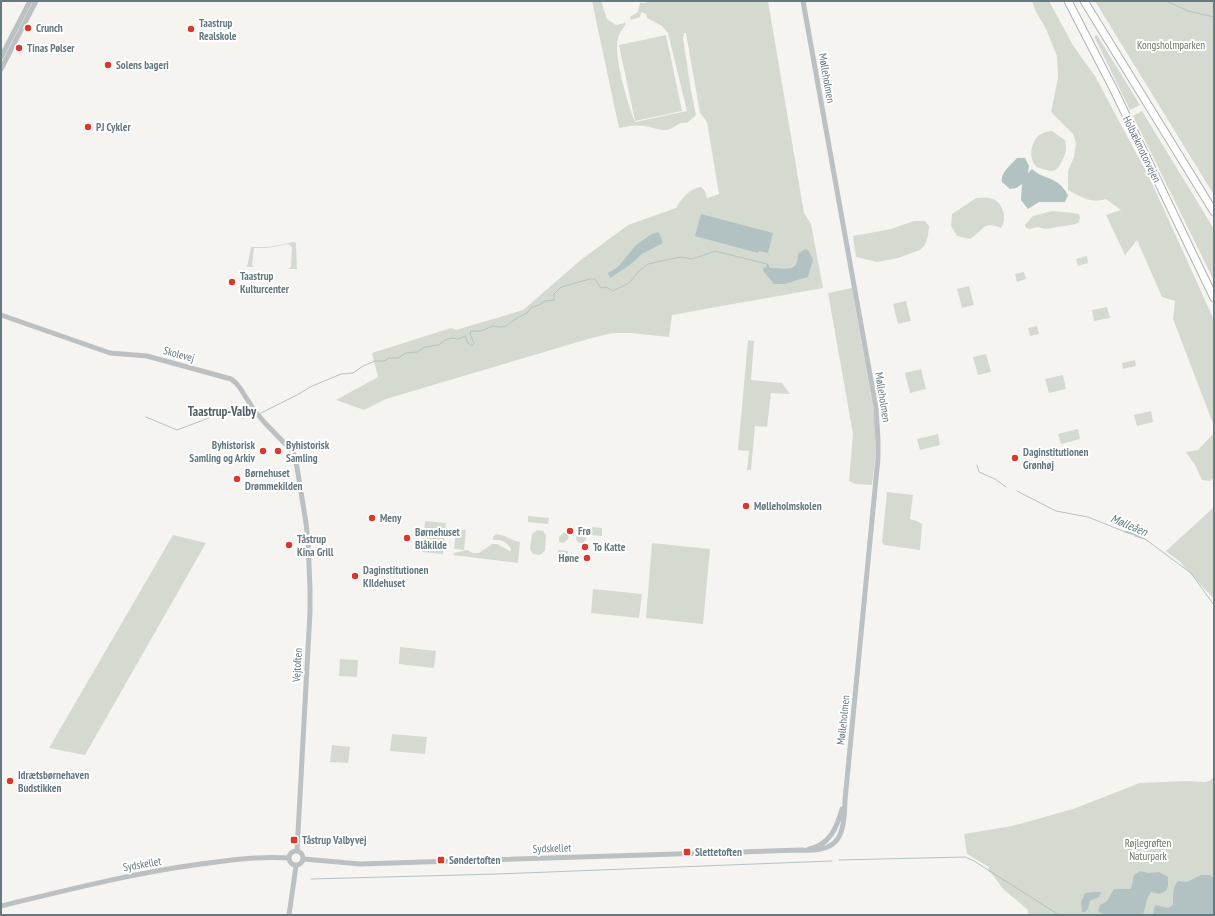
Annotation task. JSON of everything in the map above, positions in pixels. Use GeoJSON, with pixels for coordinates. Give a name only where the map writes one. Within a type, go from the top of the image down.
{"type":"FeatureCollection","features":[{"type":"Feature","properties":{"kind":"highway","name":"Holbækmotorvejen"},"geometry":{"type":"LineString","coordinates":[[1068,1],[1117,97],[1214,298]]}},
{"type":"Feature","properties":{"kind":"highway"},"geometry":{"type":"LineString","coordinates":[[1084,1],[1214,212]]}},
{"type":"Feature","properties":{"kind":"street"},"geometry":{"type":"LineString","coordinates":[[1,57],[30,1]]}},
{"type":"Feature","properties":{"kind":"street"},"geometry":{"type":"LineString","coordinates":[[1,69],[36,1]]}},
{"type":"Feature","properties":{"kind":"street","name":"Mølleholmen"},"geometry":{"type":"LineString","coordinates":[[803,1],[878,425],[878,458],[844,823],[840,835]]}},
{"type":"Feature","properties":{"kind":"street","name":"Skolevej"},"geometry":{"type":"LineString","coordinates":[[1,315],[110,353],[147,356],[231,379],[240,388],[254,410],[265,423],[293,452],[299,481]]}},
{"type":"Feature","properties":{"kind":"street","name":"Vejtoften"},"geometry":{"type":"LineString","coordinates":[[297,851],[301,796],[310,588],[308,541],[299,481]]}},
{"type":"Feature","properties":{"kind":"street","name":"Mølleholmen"},"geometry":{"type":"LineString","coordinates":[[834,832],[839,822],[845,800]]}},
{"type":"Feature","properties":{"kind":"street","name":"Sydskellet"},"geometry":{"type":"LineString","coordinates":[[801,850],[818,846],[828,839],[834,832]]}},
{"type":"Feature","properties":{"kind":"street","name":"Sydskellet"},"geometry":{"type":"LineString","coordinates":[[304,859],[360,864],[801,850],[811,851],[823,850],[833,844],[840,835]]}},
{"type":"Feature","properties":{"kind":"street"},"geometry":{"type":"LineString","coordinates":[[297,851],[301,853],[304,859],[302,863],[296,866],[290,862],[289,858],[292,852],[297,851]]}},
{"type":"Feature","properties":{"kind":"street","name":"Sydskellet"},"geometry":{"type":"LineString","coordinates":[[1,906],[151,872],[216,862],[289,858]]}},
{"type":"Feature","properties":{"kind":"street"},"geometry":{"type":"LineString","coordinates":[[290,915],[296,866]]}},
{"type":"Feature","properties":{"kind":"green space"},"geometry":{"type":"Polygon","coordinates":[[[592,1],[601,1],[607,19],[616,25],[626,24],[618,38],[617,46],[619,68],[635,122],[687,111],[668,33],[662,26],[647,18],[646,14],[641,12],[640,17],[631,20],[630,17],[638,12],[640,3],[646,3],[646,1],[768,1],[804,213],[811,224],[823,288],[672,315],[669,337],[631,333],[613,333],[588,339],[386,399],[364,410],[336,400],[378,377],[372,353],[451,328],[456,330],[523,310],[582,259],[628,225],[676,208],[686,194],[693,189],[701,187],[705,191],[707,198],[719,194],[707,122],[700,113],[686,33],[684,33],[683,38],[696,115],[687,123],[679,124],[667,130],[642,126],[619,128],[592,1]]]}},
{"type":"Feature","properties":{"kind":"green space"},"geometry":{"type":"Polygon","coordinates":[[[1032,1],[1049,1],[1074,47],[1095,76],[1151,181],[1214,320],[1214,426],[1173,319],[1175,301],[1162,297],[1137,240],[1125,255],[1106,215],[1121,210],[1106,199],[1096,201],[1091,200],[1068,190],[1068,171],[1074,157],[1076,143],[1073,134],[1051,112],[1058,78],[1057,56],[1032,1]]]}},
{"type":"Feature","properties":{"kind":"green space","name":"Kongsholmparken"},"geometry":{"type":"Polygon","coordinates":[[[1095,1],[1214,1],[1214,195],[1095,1]]]}},
{"type":"Feature","properties":{"kind":"green space"},"geometry":{"type":"Polygon","coordinates":[[[666,35],[682,111],[635,121],[619,45],[666,35]]]}},
{"type":"Feature","properties":{"kind":"green space"},"geometry":{"type":"Polygon","coordinates":[[[1097,35],[1140,105],[1130,110],[1094,36],[1097,35]]]}},
{"type":"Feature","properties":{"kind":"green space"},"geometry":{"type":"Polygon","coordinates":[[[1142,111],[1214,229],[1214,281],[1133,116],[1142,111]]]}},
{"type":"Feature","properties":{"kind":"green space"},"geometry":{"type":"Polygon","coordinates":[[[1048,131],[1052,131],[1065,140],[1066,148],[1059,166],[1054,171],[1037,167],[1034,164],[1031,155],[1033,145],[1038,137],[1048,131]]]}},
{"type":"Feature","properties":{"kind":"green space"},"geometry":{"type":"Polygon","coordinates":[[[976,198],[989,198],[998,202],[1004,215],[1001,228],[990,225],[987,226],[970,239],[957,236],[951,226],[952,214],[976,198]]]}},
{"type":"Feature","properties":{"kind":"green space"},"geometry":{"type":"Polygon","coordinates":[[[1052,211],[1079,214],[1079,222],[1076,224],[1046,229],[1037,227],[1030,229],[1026,228],[1025,225],[1033,216],[1052,211]]]}},
{"type":"Feature","properties":{"kind":"green space"},"geometry":{"type":"Polygon","coordinates":[[[914,221],[925,221],[929,226],[925,245],[920,250],[898,258],[877,262],[856,257],[853,236],[891,229],[914,221]]]}},
{"type":"Feature","properties":{"kind":"green space"},"geometry":{"type":"Polygon","coordinates":[[[293,242],[296,243],[297,269],[288,269],[291,267],[292,247],[288,244],[268,248],[254,248],[252,265],[254,267],[247,267],[251,247],[269,247],[293,242]]]}},
{"type":"Feature","properties":{"kind":"green space"},"geometry":{"type":"Polygon","coordinates":[[[1087,256],[1088,263],[1078,266],[1076,259],[1087,256]]]}},
{"type":"Feature","properties":{"kind":"green space"},"geometry":{"type":"Polygon","coordinates":[[[1024,272],[1026,279],[1017,282],[1015,274],[1024,272]]]}},
{"type":"Feature","properties":{"kind":"green space"},"geometry":{"type":"Polygon","coordinates":[[[969,286],[974,305],[962,308],[957,289],[969,286]]]}},
{"type":"Feature","properties":{"kind":"green space"},"geometry":{"type":"Polygon","coordinates":[[[852,288],[876,431],[872,485],[855,484],[849,481],[853,434],[828,293],[852,288]]]}},
{"type":"Feature","properties":{"kind":"green space"},"geometry":{"type":"Polygon","coordinates":[[[906,301],[911,321],[898,324],[893,304],[906,301]]]}},
{"type":"Feature","properties":{"kind":"green space"},"geometry":{"type":"Polygon","coordinates":[[[1107,307],[1110,318],[1094,321],[1092,310],[1107,307]]]}},
{"type":"Feature","properties":{"kind":"green space"},"geometry":{"type":"Polygon","coordinates":[[[1037,326],[1039,334],[1030,336],[1028,328],[1037,326]]]}},
{"type":"Feature","properties":{"kind":"green space"},"geometry":{"type":"Polygon","coordinates":[[[748,340],[754,341],[751,380],[782,383],[790,394],[771,393],[767,427],[755,426],[751,470],[747,470],[749,451],[738,450],[748,340]]]}},
{"type":"Feature","properties":{"kind":"green space"},"geometry":{"type":"Polygon","coordinates":[[[986,354],[991,372],[978,375],[973,357],[986,354]]]}},
{"type":"Feature","properties":{"kind":"green space"},"geometry":{"type":"Polygon","coordinates":[[[1135,360],[1136,366],[1123,369],[1122,363],[1135,360]]]}},
{"type":"Feature","properties":{"kind":"green space"},"geometry":{"type":"Polygon","coordinates":[[[921,369],[926,389],[910,393],[905,373],[921,369]]]}},
{"type":"Feature","properties":{"kind":"green space"},"geometry":{"type":"Polygon","coordinates":[[[1063,375],[1066,389],[1049,393],[1045,379],[1063,375]]]}},
{"type":"Feature","properties":{"kind":"green space"},"geometry":{"type":"Polygon","coordinates":[[[1151,411],[1153,422],[1137,426],[1134,415],[1151,411]]]}},
{"type":"Feature","properties":{"kind":"green space"},"geometry":{"type":"Polygon","coordinates":[[[1078,429],[1080,439],[1061,444],[1058,434],[1078,429]]]}},
{"type":"Feature","properties":{"kind":"green space"},"geometry":{"type":"Polygon","coordinates":[[[1214,433],[1214,478],[1210,481],[1202,480],[1195,465],[1186,452],[1198,450],[1214,433]]]}},
{"type":"Feature","properties":{"kind":"green space"},"geometry":{"type":"Polygon","coordinates":[[[938,434],[940,445],[920,450],[917,439],[938,434]]]}},
{"type":"Feature","properties":{"kind":"green space"},"geometry":{"type":"Polygon","coordinates":[[[887,492],[913,495],[910,519],[922,524],[920,550],[884,545],[882,542],[887,492]]]}},
{"type":"Feature","properties":{"kind":"green space"},"geometry":{"type":"Polygon","coordinates":[[[1214,507],[1214,599],[1179,561],[1166,551],[1214,507]]]}},
{"type":"Feature","properties":{"kind":"green space"},"geometry":{"type":"Polygon","coordinates":[[[528,516],[549,518],[548,524],[528,522],[528,516]]]}},
{"type":"Feature","properties":{"kind":"green space"},"geometry":{"type":"Polygon","coordinates":[[[425,521],[446,523],[443,554],[422,552],[425,521]]]}},
{"type":"Feature","properties":{"kind":"green space"},"geometry":{"type":"Polygon","coordinates":[[[592,527],[602,528],[602,536],[591,535],[592,527]]]}},
{"type":"Feature","properties":{"kind":"green space"},"geometry":{"type":"Polygon","coordinates":[[[456,529],[466,530],[464,550],[454,549],[456,529]]]}},
{"type":"Feature","properties":{"kind":"green space"},"geometry":{"type":"Polygon","coordinates":[[[537,530],[543,531],[546,535],[545,551],[540,555],[533,554],[530,549],[532,534],[537,530]]]}},
{"type":"Feature","properties":{"kind":"green space"},"geometry":{"type":"Polygon","coordinates":[[[567,532],[569,534],[568,539],[564,543],[559,542],[559,537],[563,533],[567,532]]]}},
{"type":"Feature","properties":{"kind":"green space"},"geometry":{"type":"Polygon","coordinates":[[[579,533],[583,533],[586,538],[583,543],[579,543],[576,540],[576,536],[579,533]]]}},
{"type":"Feature","properties":{"kind":"green space"},"geometry":{"type":"Polygon","coordinates":[[[496,534],[520,542],[518,563],[453,555],[454,553],[467,550],[473,553],[479,553],[492,544],[497,544],[510,551],[511,549],[507,544],[501,541],[493,540],[493,537],[496,534]]]}},
{"type":"Feature","properties":{"kind":"green space"},"geometry":{"type":"Polygon","coordinates":[[[173,535],[206,543],[85,755],[49,748],[173,535]]]}},
{"type":"Feature","properties":{"kind":"green space"},"geometry":{"type":"Polygon","coordinates":[[[652,543],[710,549],[703,624],[646,618],[652,543]]]}},
{"type":"Feature","properties":{"kind":"green space"},"geometry":{"type":"Polygon","coordinates":[[[558,550],[568,551],[567,560],[557,559],[558,550]]]}},
{"type":"Feature","properties":{"kind":"green space"},"geometry":{"type":"Polygon","coordinates":[[[593,589],[642,594],[639,618],[591,613],[593,589]]]}},
{"type":"Feature","properties":{"kind":"green space"},"geometry":{"type":"Polygon","coordinates":[[[400,647],[436,651],[434,668],[399,664],[400,647]]]}},
{"type":"Feature","properties":{"kind":"green space"},"geometry":{"type":"Polygon","coordinates":[[[340,659],[358,660],[357,677],[339,676],[340,659]]]}},
{"type":"Feature","properties":{"kind":"green space"},"geometry":{"type":"Polygon","coordinates":[[[392,734],[427,737],[425,754],[390,751],[392,734]]]}},
{"type":"Feature","properties":{"kind":"green space"},"geometry":{"type":"Polygon","coordinates":[[[332,745],[350,747],[348,763],[330,762],[332,745]]]}},
{"type":"Feature","properties":{"kind":"green space","name":"Røjlegrøften Naturpark"},"geometry":{"type":"Polygon","coordinates":[[[1214,777],[1214,915],[1028,915],[1028,910],[1003,889],[988,871],[989,867],[967,854],[964,834],[1012,826],[1073,809],[1140,783],[1187,781],[1205,782],[1214,777]]]}},
{"type":"Feature","properties":{"kind":"shaded area"},"geometry":{"type":"Polygon","coordinates":[[[1017,158],[1025,158],[1029,166],[1028,173],[1032,169],[1060,184],[1068,195],[1065,202],[1039,202],[1028,209],[1021,200],[1022,184],[1016,188],[1010,189],[1002,182],[1004,172],[1017,158]]]}},
{"type":"Feature","properties":{"kind":"shaded area"},"geometry":{"type":"Polygon","coordinates":[[[701,214],[773,233],[768,253],[759,251],[758,253],[695,236],[701,214]]]}},
{"type":"Feature","properties":{"kind":"shaded area"},"geometry":{"type":"Polygon","coordinates":[[[659,232],[663,243],[642,254],[630,265],[610,278],[608,273],[618,267],[636,245],[652,234],[659,232]]]}},
{"type":"Feature","properties":{"kind":"shaded area"},"geometry":{"type":"Polygon","coordinates":[[[805,249],[809,251],[813,260],[808,277],[784,284],[774,284],[763,271],[764,267],[767,268],[766,265],[768,264],[770,268],[785,269],[793,267],[796,265],[798,254],[805,249]]]}},
{"type":"Feature","properties":{"kind":"shaded area"},"geometry":{"type":"Polygon","coordinates":[[[1134,528],[1140,529],[1145,539],[1124,532],[1134,528]]]}},
{"type":"Feature","properties":{"kind":"shaded area"},"geometry":{"type":"Polygon","coordinates":[[[1140,871],[1148,873],[1159,872],[1168,877],[1168,886],[1166,891],[1159,894],[1151,892],[1143,915],[1104,915],[1098,911],[1100,905],[1107,901],[1114,889],[1131,889],[1134,875],[1140,871]]]}},
{"type":"Feature","properties":{"kind":"shaded area"},"geometry":{"type":"Polygon","coordinates":[[[1201,875],[1209,875],[1214,878],[1214,915],[1153,915],[1156,905],[1168,908],[1173,905],[1174,889],[1178,881],[1187,882],[1201,875]]]}},
{"type":"Feature","properties":{"kind":"shaded area"},"geometry":{"type":"Polygon","coordinates":[[[1101,892],[1099,897],[1090,901],[1088,909],[1085,912],[1082,912],[1081,902],[1085,893],[1101,892]]]}},
{"type":"Feature","properties":{"kind":"waterway"},"geometry":{"type":"LineString","coordinates":[[1166,1],[1188,11],[1214,17]]}},
{"type":"Feature","properties":{"kind":"waterway"},"geometry":{"type":"LineString","coordinates":[[261,413],[310,387],[341,374],[353,373],[363,366],[375,361],[398,358],[406,353],[417,352],[425,347],[439,345],[445,340],[452,338],[458,339],[465,336],[468,343],[472,346],[474,343],[470,334],[471,331],[481,331],[493,326],[506,326],[527,313],[532,307],[545,301],[554,300],[554,294],[561,287],[595,279],[601,288],[606,287],[613,291],[629,283],[639,271],[648,264],[680,257],[692,259],[715,251],[767,264]]}},
{"type":"Feature","properties":{"kind":"waterway"},"geometry":{"type":"LineString","coordinates":[[146,417],[177,430],[214,416],[234,412],[242,418],[248,417]]}},
{"type":"Feature","properties":{"kind":"waterway"},"geometry":{"type":"LineString","coordinates":[[977,465],[979,472],[995,479],[1006,487]]}},
{"type":"Feature","properties":{"kind":"waterway","name":"Mølleåen"},"geometry":{"type":"LineString","coordinates":[[1017,491],[1056,511],[1088,517],[1128,533]]}},
{"type":"Feature","properties":{"kind":"waterway","name":"Mølleåen"},"geometry":{"type":"LineString","coordinates":[[1135,536],[1145,539],[1191,573],[1214,605]]}},
{"type":"Feature","properties":{"kind":"waterway"},"geometry":{"type":"LineString","coordinates":[[839,860],[965,857],[974,861],[1059,915]]}},
{"type":"Feature","properties":{"kind":"waterway"},"geometry":{"type":"LineString","coordinates":[[311,879],[497,874],[832,861]]}},
{"type":"Feature","properties":{"kind":"place","name":"Crunch"},"geometry":{"type":"Point","coordinates":[28,28]}},
{"type":"Feature","properties":{"kind":"place","name":"Taastrup Realskole"},"geometry":{"type":"Point","coordinates":[191,29]}},
{"type":"Feature","properties":{"kind":"place","name":"Tinas Pølser"},"geometry":{"type":"Point","coordinates":[19,48]}},
{"type":"Feature","properties":{"kind":"place","name":"Solens bageri"},"geometry":{"type":"Point","coordinates":[108,65]}},
{"type":"Feature","properties":{"kind":"place","name":"PJ Cykler"},"geometry":{"type":"Point","coordinates":[88,127]}},
{"type":"Feature","properties":{"kind":"place","name":"Taastrup Kulturcenter"},"geometry":{"type":"Point","coordinates":[232,282]}},
{"type":"Feature","properties":{"kind":"place","name":"Byhistorisk Samling og Arkiv"},"geometry":{"type":"Point","coordinates":[263,451]}},
{"type":"Feature","properties":{"kind":"place","name":"Byhistorisk Samling"},"geometry":{"type":"Point","coordinates":[278,451]}},
{"type":"Feature","properties":{"kind":"place","name":"Daginstitutionen Grønhøj"},"geometry":{"type":"Point","coordinates":[1015,458]}},
{"type":"Feature","properties":{"kind":"place","name":"Børnehuset Drømmekilden"},"geometry":{"type":"Point","coordinates":[237,479]}},
{"type":"Feature","properties":{"kind":"place","name":"Mølleholmskolen"},"geometry":{"type":"Point","coordinates":[746,506]}},
{"type":"Feature","properties":{"kind":"place","name":"Meny"},"geometry":{"type":"Point","coordinates":[372,518]}},
{"type":"Feature","properties":{"kind":"place","name":"Frø"},"geometry":{"type":"Point","coordinates":[570,531]}},
{"type":"Feature","properties":{"kind":"place","name":"Børnehuset Blåkilde"},"geometry":{"type":"Point","coordinates":[407,538]}},
{"type":"Feature","properties":{"kind":"place","name":"Tåstrup Kina Grill"},"geometry":{"type":"Point","coordinates":[289,545]}},
{"type":"Feature","properties":{"kind":"place","name":"To Katte"},"geometry":{"type":"Point","coordinates":[585,547]}},
{"type":"Feature","properties":{"kind":"place","name":"Høne"},"geometry":{"type":"Point","coordinates":[587,558]}},
{"type":"Feature","properties":{"kind":"place","name":"Daginstitutionen KIldehuset"},"geometry":{"type":"Point","coordinates":[355,576]}},
{"type":"Feature","properties":{"kind":"place","name":"Idrætsbørnehaven Budstikken"},"geometry":{"type":"Point","coordinates":[10,781]}},
{"type":"Feature","properties":{"kind":"place","name":"Tåstrup Valbyvej"},"geometry":{"type":"Point","coordinates":[294,840]}},
{"type":"Feature","properties":{"kind":"place","name":"Slettetoften"},"geometry":{"type":"Point","coordinates":[687,852]}},
{"type":"Feature","properties":{"kind":"place","name":"Søndertoften"},"geometry":{"type":"Point","coordinates":[441,860]}},
{"type":"Feature","properties":{"kind":"district","name":"Taastrup-Valby"},"geometry":{"type":"Point","coordinates":[222,411]}}]}
